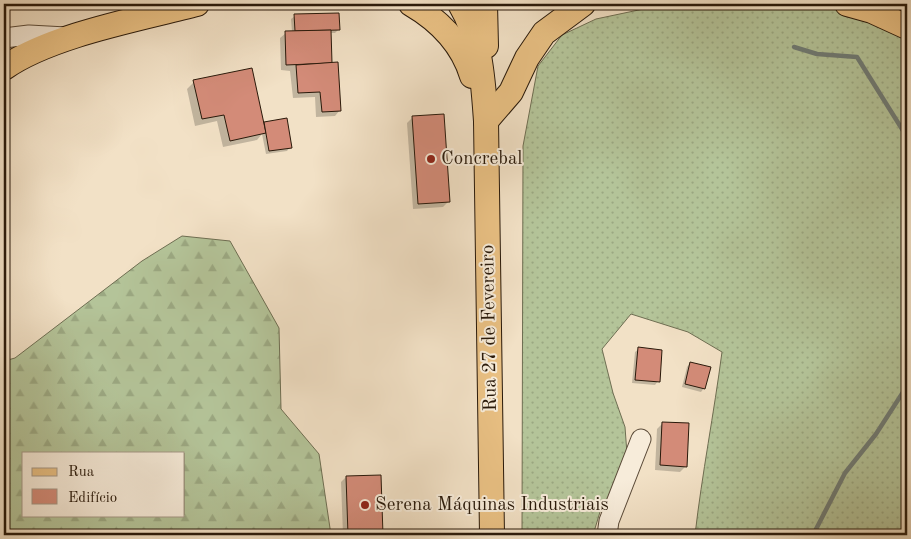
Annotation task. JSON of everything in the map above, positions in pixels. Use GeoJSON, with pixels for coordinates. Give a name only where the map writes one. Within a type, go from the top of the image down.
{"type":"FeatureCollection","features":[{"type":"Feature","properties":{"kind":"main road"},"geometry":{"type":"LineString","coordinates":[[4,68],[13,62],[70,38],[197,4]]}},
{"type":"Feature","properties":{"kind":"main road"},"geometry":{"type":"LineString","coordinates":[[411,4],[433,17],[466,55],[486,120]]}},
{"type":"Feature","properties":{"kind":"main road","name":"Rua 27 de Fevereiro"},"geometry":{"type":"LineString","coordinates":[[460,4],[470,20],[483,71],[486,120]]}},
{"type":"Feature","properties":{"kind":"main road","name":"Rua 27 de Fevereiro"},"geometry":{"type":"LineString","coordinates":[[485,4],[492,535]]}},
{"type":"Feature","properties":{"kind":"main road"},"geometry":{"type":"LineString","coordinates":[[486,120],[511,92],[527,58],[544,33],[583,4]]}},
{"type":"Feature","properties":{"kind":"main road"},"geometry":{"type":"LineString","coordinates":[[848,4],[872,11],[907,27]]}},
{"type":"Feature","properties":{"kind":"street"},"geometry":{"type":"LineString","coordinates":[[4,38],[29,35],[70,38]]}},
{"type":"Feature","properties":{"kind":"street"},"geometry":{"type":"LineString","coordinates":[[607,535],[611,513],[641,439]]}},
{"type":"Feature","properties":{"kind":"green space"},"geometry":{"type":"Polygon","coordinates":[[[667,4],[897,4],[907,9],[907,535],[695,535],[722,352],[688,332],[631,314],[602,349],[613,393],[625,427],[627,454],[616,486],[600,512],[593,535],[522,535],[523,146],[538,66],[562,35],[596,19],[667,4]]]}},
{"type":"Feature","properties":{"kind":"green space"},"geometry":{"type":"Polygon","coordinates":[[[182,236],[230,241],[279,328],[281,409],[319,454],[331,535],[4,535],[4,361],[15,358],[142,261],[182,236]]]}},
{"type":"Feature","properties":{"kind":"building"},"geometry":{"type":"Polygon","coordinates":[[[339,13],[340,30],[295,31],[294,14],[339,13]]]}},
{"type":"Feature","properties":{"kind":"building"},"geometry":{"type":"Polygon","coordinates":[[[331,30],[332,63],[286,65],[285,31],[331,30]]]}},
{"type":"Feature","properties":{"kind":"building"},"geometry":{"type":"Polygon","coordinates":[[[338,62],[341,111],[322,112],[320,92],[298,93],[296,65],[338,62]]]}},
{"type":"Feature","properties":{"kind":"building"},"geometry":{"type":"Polygon","coordinates":[[[252,68],[266,133],[230,141],[224,115],[202,119],[193,80],[252,68]]]}},
{"type":"Feature","properties":{"kind":"building","name":"Concrebal"},"geometry":{"type":"Polygon","coordinates":[[[444,114],[450,202],[418,204],[412,116],[444,114]]]}},
{"type":"Feature","properties":{"kind":"building"},"geometry":{"type":"Polygon","coordinates":[[[287,118],[292,148],[269,151],[264,122],[287,118]]]}},
{"type":"Feature","properties":{"kind":"building"},"geometry":{"type":"Polygon","coordinates":[[[638,347],[662,350],[660,382],[635,380],[638,347]]]}},
{"type":"Feature","properties":{"kind":"building"},"geometry":{"type":"Polygon","coordinates":[[[690,362],[711,367],[705,389],[685,384],[690,362]]]}},
{"type":"Feature","properties":{"kind":"building"},"geometry":{"type":"Polygon","coordinates":[[[662,422],[689,423],[687,467],[660,465],[662,422]]]}},
{"type":"Feature","properties":{"kind":"building","name":"Serena Máquinas Industriais"},"geometry":{"type":"Polygon","coordinates":[[[381,475],[383,535],[348,535],[346,476],[381,475]]]}},
{"type":"Feature","properties":{"kind":"building"},"geometry":{"type":"Polygon","coordinates":[[[622,531],[656,532],[656,535],[622,535],[622,531]]]}},
{"type":"Feature","properties":{"kind":"waterway"},"geometry":{"type":"LineString","coordinates":[[794,47],[817,54],[857,57],[907,137]]}},
{"type":"Feature","properties":{"kind":"waterway"},"geometry":{"type":"LineString","coordinates":[[813,535],[845,473],[876,434],[907,386]]}},
{"type":"Feature","properties":{"kind":"place","name":"Concrebal"},"geometry":{"type":"Point","coordinates":[431,159]}},
{"type":"Feature","properties":{"kind":"place","name":"Serena Máquinas Industriais"},"geometry":{"type":"Point","coordinates":[365,505]}}]}
